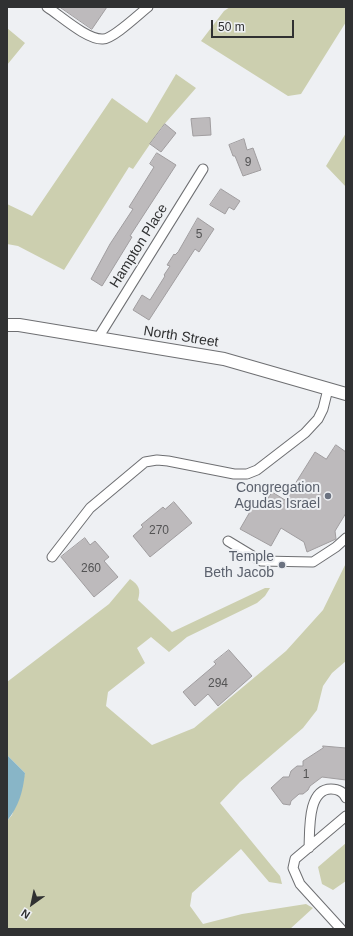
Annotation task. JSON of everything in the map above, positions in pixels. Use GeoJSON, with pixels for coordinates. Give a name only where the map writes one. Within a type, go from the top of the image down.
{"type":"FeatureCollection","features":[{"type":"Feature","properties":{"kind":"street"},"geometry":{"type":"LineString","coordinates":[[47,7],[92,37],[104,39],[113,36],[148,7]]}},
{"type":"Feature","properties":{"kind":"street","name":"Hampton Place"},"geometry":{"type":"LineString","coordinates":[[98,338],[203,169]]}},
{"type":"Feature","properties":{"kind":"street","name":"North Street"},"geometry":{"type":"LineString","coordinates":[[7,325],[19,325],[224,359],[346,394]]}},
{"type":"Feature","properties":{"kind":"street"},"geometry":{"type":"LineString","coordinates":[[52,557],[90,508],[145,462],[157,460],[168,461],[234,474],[247,474],[257,470],[304,433],[318,419],[323,409],[328,389]]}},
{"type":"Feature","properties":{"kind":"street"},"geometry":{"type":"LineString","coordinates":[[228,540],[261,561],[313,562],[336,547],[346,538]]}},
{"type":"Feature","properties":{"kind":"street"},"geometry":{"type":"LineString","coordinates":[[309,848],[312,807],[319,794],[324,790],[337,790],[344,794],[346,798]]}},
{"type":"Feature","properties":{"kind":"street"},"geometry":{"type":"LineString","coordinates":[[341,929],[300,884],[293,868],[295,859],[346,816]]}},
{"type":"Feature","properties":{"kind":"green space"},"geometry":{"type":"Polygon","coordinates":[[[230,7],[346,7],[346,22],[301,94],[288,96],[201,41],[224,11],[230,7]]]}},
{"type":"Feature","properties":{"kind":"green space"},"geometry":{"type":"Polygon","coordinates":[[[7,28],[25,43],[7,65],[7,28]]]}},
{"type":"Feature","properties":{"kind":"green space"},"geometry":{"type":"Polygon","coordinates":[[[176,74],[196,88],[161,128],[133,169],[129,167],[64,270],[18,246],[7,244],[7,204],[32,216],[112,98],[147,123],[176,74]]]}},
{"type":"Feature","properties":{"kind":"green space"},"geometry":{"type":"Polygon","coordinates":[[[346,133],[346,187],[326,166],[346,133]]]}},
{"type":"Feature","properties":{"kind":"green space"},"geometry":{"type":"Polygon","coordinates":[[[346,563],[346,661],[332,673],[323,686],[317,710],[303,728],[240,782],[220,803],[280,876],[282,884],[269,882],[241,849],[192,893],[190,906],[203,924],[242,914],[306,904],[313,908],[290,929],[7,929],[7,821],[12,815],[25,773],[7,755],[7,682],[109,604],[130,579],[138,588],[138,600],[172,632],[265,588],[270,588],[265,596],[257,603],[187,637],[169,652],[151,637],[137,648],[145,663],[108,692],[106,706],[152,745],[194,728],[286,651],[323,610],[346,563]]]}},
{"type":"Feature","properties":{"kind":"green space"},"geometry":{"type":"Polygon","coordinates":[[[346,843],[346,881],[333,890],[322,884],[318,867],[346,843]]]}},
{"type":"Feature","properties":{"kind":"water"},"geometry":{"type":"Polygon","coordinates":[[[7,755],[25,773],[20,798],[15,810],[7,821],[7,755]]]}},
{"type":"Feature","properties":{"kind":"building"},"geometry":{"type":"Polygon","coordinates":[[[60,7],[107,7],[92,29],[60,7]]]}},
{"type":"Feature","properties":{"kind":"building"},"geometry":{"type":"Polygon","coordinates":[[[210,118],[211,135],[193,136],[191,119],[210,118]]]}},
{"type":"Feature","properties":{"kind":"building"},"geometry":{"type":"Polygon","coordinates":[[[165,124],[176,133],[161,152],[150,144],[165,124]]]}},
{"type":"Feature","properties":{"kind":"building"},"geometry":{"type":"Polygon","coordinates":[[[244,139],[247,150],[253,148],[261,170],[243,176],[229,145],[244,139]]]}},
{"type":"Feature","properties":{"kind":"building"},"geometry":{"type":"Polygon","coordinates":[[[157,153],[176,165],[130,236],[132,237],[102,286],[91,279],[110,244],[133,209],[129,207],[154,167],[150,164],[157,153]]]}},
{"type":"Feature","properties":{"kind":"building"},"geometry":{"type":"Polygon","coordinates":[[[221,189],[240,201],[234,210],[229,207],[225,214],[210,205],[221,189]]]}},
{"type":"Feature","properties":{"kind":"building"},"geometry":{"type":"Polygon","coordinates":[[[198,218],[214,229],[199,252],[195,249],[149,320],[133,310],[142,295],[150,300],[170,266],[167,265],[174,254],[175,255],[178,252],[198,218]]]}},
{"type":"Feature","properties":{"kind":"building"},"geometry":{"type":"Polygon","coordinates":[[[336,445],[346,452],[346,513],[335,531],[336,539],[307,552],[304,542],[281,528],[271,546],[240,529],[251,510],[259,502],[264,504],[272,492],[285,500],[315,452],[326,459],[336,445]]]}},
{"type":"Feature","properties":{"kind":"building"},"geometry":{"type":"Polygon","coordinates":[[[174,502],[192,523],[150,557],[133,536],[143,527],[141,525],[163,507],[165,509],[174,502]]]}},
{"type":"Feature","properties":{"kind":"building"},"geometry":{"type":"Polygon","coordinates":[[[85,538],[90,545],[95,541],[109,557],[104,561],[118,577],[94,597],[61,557],[85,538]]]}},
{"type":"Feature","properties":{"kind":"building"},"geometry":{"type":"Polygon","coordinates":[[[229,650],[252,676],[218,706],[208,694],[195,706],[183,692],[216,664],[214,662],[229,650]]]}},
{"type":"Feature","properties":{"kind":"building"},"geometry":{"type":"Polygon","coordinates":[[[323,746],[346,748],[346,780],[322,777],[310,786],[303,794],[299,794],[291,801],[290,805],[283,804],[271,788],[283,777],[289,777],[291,771],[297,766],[303,766],[303,761],[323,748],[323,746]]]}},
{"type":"Feature","properties":{"kind":"place","name":"Congregation Agudas Israel"},"geometry":{"type":"Point","coordinates":[328,496]}},
{"type":"Feature","properties":{"kind":"place","name":"Temple Beth Jacob"},"geometry":{"type":"Point","coordinates":[282,565]}}]}
